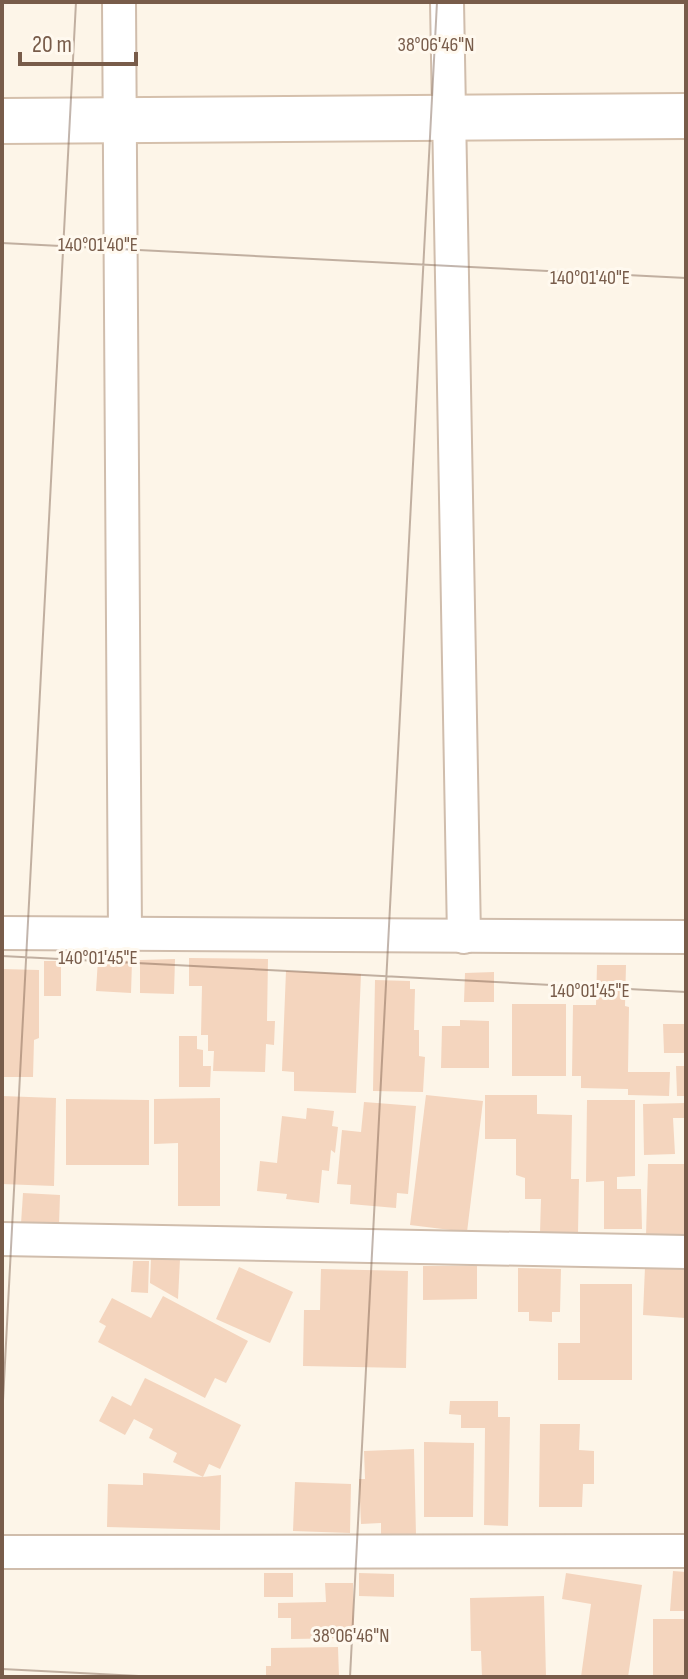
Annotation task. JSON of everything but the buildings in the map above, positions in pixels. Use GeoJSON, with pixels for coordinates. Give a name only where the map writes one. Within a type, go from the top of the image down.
{"type":"FeatureCollection","features":[{"type":"Feature","properties":{"kind":"street"},"geometry":{"type":"LineString","coordinates":[[119,2],[125,934]]}},
{"type":"Feature","properties":{"kind":"street"},"geometry":{"type":"LineString","coordinates":[[447,2],[464,937]]}},
{"type":"Feature","properties":{"kind":"street"},"geometry":{"type":"LineString","coordinates":[[2,121],[686,116]]}},
{"type":"Feature","properties":{"kind":"street"},"geometry":{"type":"LineString","coordinates":[[2,933],[686,937]]}},
{"type":"Feature","properties":{"kind":"street"},"geometry":{"type":"LineString","coordinates":[[2,1239],[686,1252]]}},
{"type":"Feature","properties":{"kind":"street"},"geometry":{"type":"LineString","coordinates":[[2,1552],[686,1551]]}}]}
